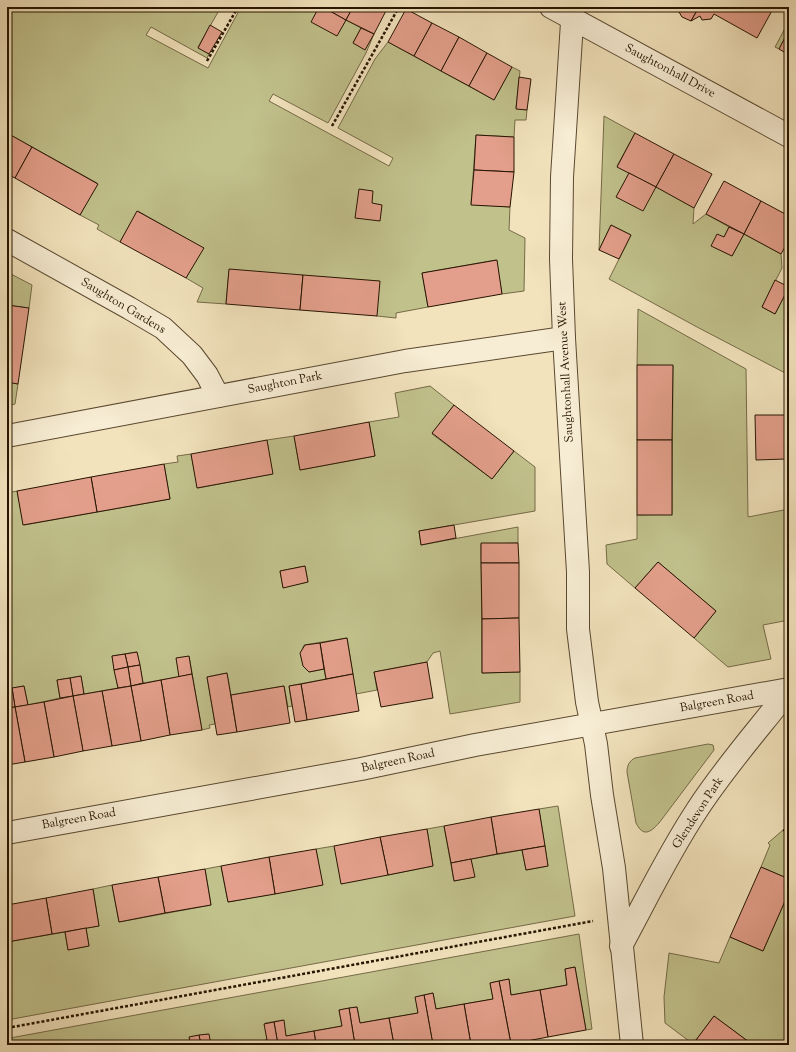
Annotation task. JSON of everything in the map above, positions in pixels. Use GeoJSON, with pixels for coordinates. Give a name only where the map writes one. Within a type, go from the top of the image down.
{"type":"FeatureCollection","features":[{"type":"Feature","properties":{"kind":"street","name":"Saughtonhall Drive"},"geometry":{"type":"LineString","coordinates":[[551,7],[573,13],[789,136]]}},
{"type":"Feature","properties":{"kind":"street","name":"Saughtonhall Avenue West"},"geometry":{"type":"LineString","coordinates":[[573,13],[562,177],[561,259],[564,338],[578,572],[578,629],[587,702],[592,724]]}},
{"type":"Feature","properties":{"kind":"street","name":"Saughton Gardens"},"geometry":{"type":"LineString","coordinates":[[7,240],[163,328],[192,355],[207,375],[218,396]]}},
{"type":"Feature","properties":{"kind":"street","name":"Saughton Park"},"geometry":{"type":"LineString","coordinates":[[7,436],[405,361],[564,338]]}},
{"type":"Feature","properties":{"kind":"street","name":"Balgreen Road"},"geometry":{"type":"LineString","coordinates":[[7,833],[361,769],[475,745],[789,689]]}},
{"type":"Feature","properties":{"kind":"street","name":"Glendevon Park"},"geometry":{"type":"LineString","coordinates":[[621,946],[664,865],[697,810],[789,689]]}},
{"type":"Feature","properties":{"kind":"street"},"geometry":{"type":"LineString","coordinates":[[592,724],[614,868],[632,1045]]}},
{"type":"Feature","properties":{"kind":"path"},"geometry":{"type":"LineString","coordinates":[[208,61],[238,7]]}},
{"type":"Feature","properties":{"kind":"path"},"geometry":{"type":"LineString","coordinates":[[332,126],[399,7]]}},
{"type":"Feature","properties":{"kind":"path"},"geometry":{"type":"LineString","coordinates":[[7,1028],[619,917]]}},
{"type":"Feature","properties":{"kind":"green space"},"geometry":{"type":"Polygon","coordinates":[[[7,7],[221,7],[198,47],[209,54],[207,58],[151,27],[146,35],[208,68],[241,7],[319,7],[337,35],[346,20],[361,28],[353,43],[365,49],[374,34],[366,53],[328,123],[273,94],[269,101],[389,166],[393,158],[338,128],[375,59],[388,42],[494,100],[512,67],[520,71],[516,108],[527,110],[526,120],[515,120],[514,137],[476,135],[471,204],[510,207],[509,230],[525,238],[524,291],[502,294],[496,260],[422,273],[428,307],[396,313],[396,318],[377,316],[229,270],[226,304],[197,302],[203,288],[186,278],[203,248],[138,211],[120,242],[97,229],[99,225],[80,215],[97,183],[7,133],[7,7]]]}},
{"type":"Feature","properties":{"kind":"green space"},"geometry":{"type":"Polygon","coordinates":[[[789,21],[789,30],[779,49],[775,47],[789,21]]]}},
{"type":"Feature","properties":{"kind":"green space"},"geometry":{"type":"Polygon","coordinates":[[[604,116],[635,133],[617,166],[629,173],[617,197],[656,187],[694,208],[693,224],[706,214],[729,227],[724,237],[712,246],[732,256],[744,234],[781,254],[782,268],[762,307],[775,314],[789,287],[789,375],[609,279],[631,235],[611,225],[599,250],[604,116]]]}},
{"type":"Feature","properties":{"kind":"green space"},"geometry":{"type":"Polygon","coordinates":[[[7,272],[32,285],[29,308],[7,305],[7,272]]]}},
{"type":"Feature","properties":{"kind":"green space"},"geometry":{"type":"Polygon","coordinates":[[[638,309],[746,369],[748,517],[789,509],[789,620],[763,625],[771,659],[728,667],[694,638],[716,611],[658,562],[635,588],[607,564],[606,545],[637,539],[637,515],[672,514],[673,366],[637,365],[638,309]]]}},
{"type":"Feature","properties":{"kind":"green space"},"geometry":{"type":"Polygon","coordinates":[[[7,382],[18,384],[15,404],[7,406],[7,382]]]}},
{"type":"Feature","properties":{"kind":"green space"},"geometry":{"type":"Polygon","coordinates":[[[430,386],[454,405],[432,434],[492,479],[514,451],[535,467],[535,511],[419,531],[421,545],[518,527],[518,543],[481,544],[482,673],[520,672],[520,702],[450,714],[440,651],[433,653],[427,662],[374,672],[377,690],[356,694],[347,638],[304,645],[301,656],[304,666],[309,672],[324,669],[326,679],[289,686],[292,706],[288,707],[284,686],[231,695],[227,673],[207,677],[215,724],[209,725],[210,728],[202,730],[189,656],[179,677],[143,683],[137,652],[112,656],[118,688],[84,694],[81,676],[57,680],[60,698],[28,705],[24,686],[7,689],[7,493],[17,491],[24,525],[170,499],[164,464],[178,462],[177,456],[191,454],[198,488],[272,474],[267,440],[294,436],[300,470],[375,456],[369,422],[399,417],[395,393],[430,386]],[[305,566],[280,571],[283,587],[308,582],[305,566]]]}},
{"type":"Feature","properties":{"kind":"green space"},"geometry":{"type":"Polygon","coordinates":[[[708,744],[713,745],[714,750],[659,823],[650,831],[644,832],[641,830],[636,823],[627,772],[630,762],[635,758],[708,744]]]}},
{"type":"Feature","properties":{"kind":"green space"},"geometry":{"type":"Polygon","coordinates":[[[558,806],[575,916],[7,1020],[7,942],[65,932],[68,950],[89,946],[86,928],[99,926],[93,889],[112,885],[119,922],[211,905],[205,869],[221,866],[228,902],[322,885],[316,849],[334,846],[388,875],[433,866],[427,829],[444,826],[454,881],[474,877],[471,859],[522,850],[526,870],[548,866],[539,809],[558,806]]]}},
{"type":"Feature","properties":{"kind":"green space"},"geometry":{"type":"Polygon","coordinates":[[[783,830],[789,837],[789,879],[761,867],[770,845],[768,843],[783,830]]]}},
{"type":"Feature","properties":{"kind":"green space"},"geometry":{"type":"Polygon","coordinates":[[[789,892],[789,1045],[753,1045],[714,1016],[693,1044],[665,1023],[664,997],[669,953],[719,963],[730,937],[763,951],[789,892]]]}},
{"type":"Feature","properties":{"kind":"green space"},"geometry":{"type":"Polygon","coordinates":[[[579,934],[592,1029],[586,1030],[575,967],[565,969],[567,985],[511,995],[509,979],[490,983],[493,999],[436,1009],[433,993],[416,997],[418,1013],[360,1023],[357,1007],[339,1010],[342,1026],[286,1036],[283,1020],[265,1023],[267,1040],[241,1045],[211,1045],[208,1034],[190,1037],[191,1045],[7,1045],[7,1038],[579,934]]]}},
{"type":"Feature","properties":{"kind":"building"},"geometry":{"type":"Polygon","coordinates":[[[319,7],[323,7],[346,20],[337,36],[311,22],[319,7]]]}},
{"type":"Feature","properties":{"kind":"building"},"geometry":{"type":"Polygon","coordinates":[[[323,7],[353,7],[346,20],[323,7]]]}},
{"type":"Feature","properties":{"kind":"building"},"geometry":{"type":"Polygon","coordinates":[[[353,7],[388,7],[374,34],[346,20],[353,7]]]}},
{"type":"Feature","properties":{"kind":"building"},"geometry":{"type":"Polygon","coordinates":[[[676,7],[699,7],[691,21],[682,17],[676,7]]]}},
{"type":"Feature","properties":{"kind":"building"},"geometry":{"type":"Polygon","coordinates":[[[699,7],[774,7],[757,38],[714,14],[711,19],[702,20],[700,16],[691,21],[699,7]]]}},
{"type":"Feature","properties":{"kind":"building"},"geometry":{"type":"Polygon","coordinates":[[[406,9],[432,23],[414,56],[388,42],[406,9]]]}},
{"type":"Feature","properties":{"kind":"building"},"geometry":{"type":"Polygon","coordinates":[[[432,23],[459,37],[441,71],[414,56],[432,23]]]}},
{"type":"Feature","properties":{"kind":"building"},"geometry":{"type":"Polygon","coordinates":[[[210,25],[222,32],[209,54],[198,48],[210,25]]]}},
{"type":"Feature","properties":{"kind":"building"},"geometry":{"type":"Polygon","coordinates":[[[361,28],[374,34],[365,50],[353,43],[361,28]]]}},
{"type":"Feature","properties":{"kind":"building"},"geometry":{"type":"Polygon","coordinates":[[[789,30],[789,55],[779,49],[789,30]]]}},
{"type":"Feature","properties":{"kind":"building"},"geometry":{"type":"Polygon","coordinates":[[[459,37],[487,53],[469,86],[441,71],[459,37]]]}},
{"type":"Feature","properties":{"kind":"building"},"geometry":{"type":"Polygon","coordinates":[[[487,53],[512,67],[494,100],[469,86],[487,53]]]}},
{"type":"Feature","properties":{"kind":"building"},"geometry":{"type":"Polygon","coordinates":[[[519,77],[531,79],[527,110],[516,109],[519,77]]]}},
{"type":"Feature","properties":{"kind":"building"},"geometry":{"type":"Polygon","coordinates":[[[7,133],[32,147],[15,178],[7,174],[7,133]]]}},
{"type":"Feature","properties":{"kind":"building"},"geometry":{"type":"Polygon","coordinates":[[[635,133],[674,154],[656,187],[617,167],[635,133]]]}},
{"type":"Feature","properties":{"kind":"building"},"geometry":{"type":"Polygon","coordinates":[[[476,135],[514,137],[514,172],[474,170],[476,135]]]}},
{"type":"Feature","properties":{"kind":"building"},"geometry":{"type":"Polygon","coordinates":[[[32,147],[98,184],[80,215],[15,178],[32,147]]]}},
{"type":"Feature","properties":{"kind":"building"},"geometry":{"type":"Polygon","coordinates":[[[674,154],[712,174],[694,208],[656,187],[674,154]]]}},
{"type":"Feature","properties":{"kind":"building"},"geometry":{"type":"Polygon","coordinates":[[[474,170],[514,172],[510,207],[471,205],[474,170]]]}},
{"type":"Feature","properties":{"kind":"building"},"geometry":{"type":"Polygon","coordinates":[[[629,173],[656,187],[643,211],[616,197],[629,173]]]}},
{"type":"Feature","properties":{"kind":"building"},"geometry":{"type":"Polygon","coordinates":[[[724,181],[761,201],[744,234],[706,214],[724,181]]]}},
{"type":"Feature","properties":{"kind":"building"},"geometry":{"type":"Polygon","coordinates":[[[359,189],[373,191],[372,203],[382,205],[380,221],[355,218],[359,189]]]}},
{"type":"Feature","properties":{"kind":"building"},"geometry":{"type":"Polygon","coordinates":[[[761,201],[789,216],[789,240],[781,254],[744,234],[761,201]]]}},
{"type":"Feature","properties":{"kind":"building"},"geometry":{"type":"Polygon","coordinates":[[[137,211],[204,248],[186,278],[120,242],[137,211]]]}},
{"type":"Feature","properties":{"kind":"building"},"geometry":{"type":"Polygon","coordinates":[[[611,225],[631,235],[619,259],[599,250],[611,225]]]}},
{"type":"Feature","properties":{"kind":"building"},"geometry":{"type":"Polygon","coordinates":[[[729,227],[744,234],[732,256],[711,246],[717,234],[724,237],[729,227]]]}},
{"type":"Feature","properties":{"kind":"building"},"geometry":{"type":"Polygon","coordinates":[[[497,260],[502,294],[428,307],[422,273],[497,260]]]}},
{"type":"Feature","properties":{"kind":"building"},"geometry":{"type":"Polygon","coordinates":[[[229,269],[303,275],[300,310],[226,304],[229,269]]]}},
{"type":"Feature","properties":{"kind":"building"},"geometry":{"type":"Polygon","coordinates":[[[303,275],[380,281],[377,316],[300,310],[303,275]]]}},
{"type":"Feature","properties":{"kind":"building"},"geometry":{"type":"Polygon","coordinates":[[[775,280],[789,287],[775,314],[762,307],[775,280]]]}},
{"type":"Feature","properties":{"kind":"building"},"geometry":{"type":"Polygon","coordinates":[[[7,305],[29,308],[18,384],[7,382],[7,305]]]}},
{"type":"Feature","properties":{"kind":"building"},"geometry":{"type":"Polygon","coordinates":[[[637,365],[673,365],[672,440],[637,440],[637,365]]]}},
{"type":"Feature","properties":{"kind":"building"},"geometry":{"type":"Polygon","coordinates":[[[785,402],[789,402],[789,421],[785,421],[785,402]]]}},
{"type":"Feature","properties":{"kind":"building"},"geometry":{"type":"Polygon","coordinates":[[[454,405],[514,451],[492,479],[432,433],[454,405]]]}},
{"type":"Feature","properties":{"kind":"building"},"geometry":{"type":"Polygon","coordinates":[[[755,415],[785,415],[786,459],[756,460],[755,415]]]}},
{"type":"Feature","properties":{"kind":"building"},"geometry":{"type":"Polygon","coordinates":[[[785,421],[789,421],[789,431],[786,431],[785,421]]]}},
{"type":"Feature","properties":{"kind":"building"},"geometry":{"type":"Polygon","coordinates":[[[369,422],[375,456],[300,470],[294,436],[369,422]]]}},
{"type":"Feature","properties":{"kind":"building"},"geometry":{"type":"Polygon","coordinates":[[[786,431],[789,431],[789,442],[786,442],[786,431]]]}},
{"type":"Feature","properties":{"kind":"building"},"geometry":{"type":"Polygon","coordinates":[[[267,440],[273,474],[197,488],[191,454],[267,440]]]}},
{"type":"Feature","properties":{"kind":"building"},"geometry":{"type":"Polygon","coordinates":[[[637,440],[672,440],[672,515],[637,515],[637,440]]]}},
{"type":"Feature","properties":{"kind":"building"},"geometry":{"type":"Polygon","coordinates":[[[786,442],[789,442],[789,452],[786,452],[786,442]]]}},
{"type":"Feature","properties":{"kind":"building"},"geometry":{"type":"Polygon","coordinates":[[[786,452],[789,452],[789,462],[786,462],[786,452]]]}},
{"type":"Feature","properties":{"kind":"building"},"geometry":{"type":"Polygon","coordinates":[[[164,464],[170,499],[97,512],[91,477],[164,464]]]}},
{"type":"Feature","properties":{"kind":"building"},"geometry":{"type":"Polygon","coordinates":[[[91,477],[97,512],[23,525],[17,491],[91,477]]]}},
{"type":"Feature","properties":{"kind":"building"},"geometry":{"type":"Polygon","coordinates":[[[454,525],[456,538],[421,545],[419,531],[454,525]]]}},
{"type":"Feature","properties":{"kind":"building"},"geometry":{"type":"Polygon","coordinates":[[[481,543],[518,543],[519,563],[481,563],[481,543]]]}},
{"type":"Feature","properties":{"kind":"building"},"geometry":{"type":"Polygon","coordinates":[[[658,562],[716,611],[694,638],[635,588],[658,562]]]}},
{"type":"Feature","properties":{"kind":"building"},"geometry":{"type":"Polygon","coordinates":[[[481,563],[519,563],[519,618],[482,619],[481,563]]]}},
{"type":"Feature","properties":{"kind":"building"},"geometry":{"type":"Polygon","coordinates":[[[305,566],[308,582],[283,588],[280,571],[305,566]]]}},
{"type":"Feature","properties":{"kind":"building"},"geometry":{"type":"Polygon","coordinates":[[[519,618],[520,672],[482,673],[482,619],[519,618]]]}},
{"type":"Feature","properties":{"kind":"building"},"geometry":{"type":"Polygon","coordinates":[[[347,638],[353,674],[326,679],[320,643],[347,638]]]}},
{"type":"Feature","properties":{"kind":"building"},"geometry":{"type":"Polygon","coordinates":[[[320,643],[324,669],[309,672],[303,666],[300,653],[305,645],[320,643]]]}},
{"type":"Feature","properties":{"kind":"building"},"geometry":{"type":"Polygon","coordinates":[[[137,652],[140,665],[128,667],[125,654],[137,652]]]}},
{"type":"Feature","properties":{"kind":"building"},"geometry":{"type":"Polygon","coordinates":[[[125,654],[128,667],[114,670],[112,656],[125,654]]]}},
{"type":"Feature","properties":{"kind":"building"},"geometry":{"type":"Polygon","coordinates":[[[189,656],[192,674],[179,677],[176,658],[189,656]]]}},
{"type":"Feature","properties":{"kind":"building"},"geometry":{"type":"Polygon","coordinates":[[[427,662],[433,698],[381,707],[374,672],[427,662]]]}},
{"type":"Feature","properties":{"kind":"building"},"geometry":{"type":"Polygon","coordinates":[[[140,665],[143,683],[131,686],[128,667],[140,665]]]}},
{"type":"Feature","properties":{"kind":"building"},"geometry":{"type":"Polygon","coordinates":[[[128,667],[131,686],[118,688],[114,670],[128,667]]]}},
{"type":"Feature","properties":{"kind":"building"},"geometry":{"type":"Polygon","coordinates":[[[227,673],[237,732],[217,735],[207,677],[227,673]]]}},
{"type":"Feature","properties":{"kind":"building"},"geometry":{"type":"Polygon","coordinates":[[[192,674],[202,730],[170,735],[161,680],[192,674]]]}},
{"type":"Feature","properties":{"kind":"building"},"geometry":{"type":"Polygon","coordinates":[[[353,674],[359,711],[307,720],[301,684],[353,674]]]}},
{"type":"Feature","properties":{"kind":"building"},"geometry":{"type":"Polygon","coordinates":[[[81,676],[84,694],[73,696],[70,678],[81,676]]]}},
{"type":"Feature","properties":{"kind":"building"},"geometry":{"type":"Polygon","coordinates":[[[70,678],[73,696],[60,698],[57,680],[70,678]]]}},
{"type":"Feature","properties":{"kind":"building"},"geometry":{"type":"Polygon","coordinates":[[[161,680],[170,735],[141,741],[131,686],[161,680]]]}},
{"type":"Feature","properties":{"kind":"building"},"geometry":{"type":"Polygon","coordinates":[[[301,684],[307,720],[295,722],[289,686],[301,684]]]}},
{"type":"Feature","properties":{"kind":"building"},"geometry":{"type":"Polygon","coordinates":[[[24,686],[28,705],[15,707],[12,688],[24,686]]]}},
{"type":"Feature","properties":{"kind":"building"},"geometry":{"type":"Polygon","coordinates":[[[131,686],[141,741],[112,746],[102,691],[131,686]]]}},
{"type":"Feature","properties":{"kind":"building"},"geometry":{"type":"Polygon","coordinates":[[[284,686],[290,723],[237,732],[231,695],[284,686]]]}},
{"type":"Feature","properties":{"kind":"building"},"geometry":{"type":"Polygon","coordinates":[[[12,688],[15,707],[7,708],[7,689],[12,688]]]}},
{"type":"Feature","properties":{"kind":"building"},"geometry":{"type":"Polygon","coordinates":[[[102,691],[112,746],[83,751],[73,696],[102,691]]]}},
{"type":"Feature","properties":{"kind":"building"},"geometry":{"type":"Polygon","coordinates":[[[73,696],[83,751],[54,757],[44,702],[73,696]]]}},
{"type":"Feature","properties":{"kind":"building"},"geometry":{"type":"Polygon","coordinates":[[[44,702],[54,757],[25,762],[15,707],[44,702]]]}},
{"type":"Feature","properties":{"kind":"building"},"geometry":{"type":"Polygon","coordinates":[[[15,707],[25,762],[7,765],[7,708],[15,707]]]}},
{"type":"Feature","properties":{"kind":"building"},"geometry":{"type":"Polygon","coordinates":[[[539,809],[545,846],[497,854],[491,817],[539,809]]]}},
{"type":"Feature","properties":{"kind":"building"},"geometry":{"type":"Polygon","coordinates":[[[491,817],[497,854],[451,863],[444,826],[491,817]]]}},
{"type":"Feature","properties":{"kind":"building"},"geometry":{"type":"Polygon","coordinates":[[[789,826],[789,837],[783,830],[789,826]]]}},
{"type":"Feature","properties":{"kind":"building"},"geometry":{"type":"Polygon","coordinates":[[[427,829],[433,866],[388,875],[380,837],[427,829]]]}},
{"type":"Feature","properties":{"kind":"building"},"geometry":{"type":"Polygon","coordinates":[[[380,837],[388,875],[341,884],[334,846],[380,837]]]}},
{"type":"Feature","properties":{"kind":"building"},"geometry":{"type":"Polygon","coordinates":[[[545,846],[548,866],[526,870],[522,850],[545,846]]]}},
{"type":"Feature","properties":{"kind":"building"},"geometry":{"type":"Polygon","coordinates":[[[316,849],[323,885],[275,894],[269,857],[316,849]]]}},
{"type":"Feature","properties":{"kind":"building"},"geometry":{"type":"Polygon","coordinates":[[[269,857],[275,894],[228,902],[221,866],[269,857]]]}},
{"type":"Feature","properties":{"kind":"building"},"geometry":{"type":"Polygon","coordinates":[[[471,859],[475,877],[454,881],[451,863],[471,859]]]}},
{"type":"Feature","properties":{"kind":"building"},"geometry":{"type":"Polygon","coordinates":[[[761,867],[789,879],[789,892],[763,951],[730,937],[761,867]]]}},
{"type":"Feature","properties":{"kind":"building"},"geometry":{"type":"Polygon","coordinates":[[[205,869],[211,905],[165,913],[158,877],[205,869]]]}},
{"type":"Feature","properties":{"kind":"building"},"geometry":{"type":"Polygon","coordinates":[[[158,877],[165,913],[119,922],[112,885],[158,877]]]}},
{"type":"Feature","properties":{"kind":"building"},"geometry":{"type":"Polygon","coordinates":[[[93,889],[99,926],[52,934],[46,898],[93,889]]]}},
{"type":"Feature","properties":{"kind":"building"},"geometry":{"type":"Polygon","coordinates":[[[46,898],[52,934],[7,942],[7,905],[46,898]]]}},
{"type":"Feature","properties":{"kind":"building"},"geometry":{"type":"Polygon","coordinates":[[[86,928],[89,946],[68,950],[65,932],[86,928]]]}},
{"type":"Feature","properties":{"kind":"building"},"geometry":{"type":"Polygon","coordinates":[[[575,967],[586,1030],[548,1037],[540,990],[567,985],[565,969],[575,967]]]}},
{"type":"Feature","properties":{"kind":"building"},"geometry":{"type":"Polygon","coordinates":[[[509,979],[511,995],[540,990],[548,1037],[511,1044],[499,981],[509,979]]]}},
{"type":"Feature","properties":{"kind":"building"},"geometry":{"type":"Polygon","coordinates":[[[499,981],[511,1044],[471,1045],[464,1004],[493,999],[490,983],[499,981]]]}},
{"type":"Feature","properties":{"kind":"building"},"geometry":{"type":"Polygon","coordinates":[[[433,993],[436,1009],[464,1004],[471,1045],[433,1045],[424,995],[433,993]]]}},
{"type":"Feature","properties":{"kind":"building"},"geometry":{"type":"Polygon","coordinates":[[[424,995],[433,1045],[394,1045],[389,1018],[418,1013],[415,997],[424,995]]]}},
{"type":"Feature","properties":{"kind":"building"},"geometry":{"type":"Polygon","coordinates":[[[357,1007],[360,1023],[389,1018],[394,1045],[355,1045],[349,1008],[357,1007]]]}},
{"type":"Feature","properties":{"kind":"building"},"geometry":{"type":"Polygon","coordinates":[[[349,1008],[355,1045],[316,1045],[314,1031],[342,1026],[339,1010],[349,1008]]]}},
{"type":"Feature","properties":{"kind":"building"},"geometry":{"type":"Polygon","coordinates":[[[714,1016],[753,1045],[693,1044],[714,1016]]]}},
{"type":"Feature","properties":{"kind":"building"},"geometry":{"type":"Polygon","coordinates":[[[284,1020],[286,1036],[314,1031],[316,1045],[278,1045],[274,1022],[284,1020]]]}},
{"type":"Feature","properties":{"kind":"building"},"geometry":{"type":"Polygon","coordinates":[[[274,1022],[278,1045],[241,1045],[267,1040],[264,1024],[274,1022]]]}},
{"type":"Feature","properties":{"kind":"building"},"geometry":{"type":"Polygon","coordinates":[[[209,1034],[211,1045],[201,1045],[199,1035],[209,1034]]]}},
{"type":"Feature","properties":{"kind":"building"},"geometry":{"type":"Polygon","coordinates":[[[199,1035],[201,1045],[191,1045],[189,1037],[199,1035]]]}}]}
